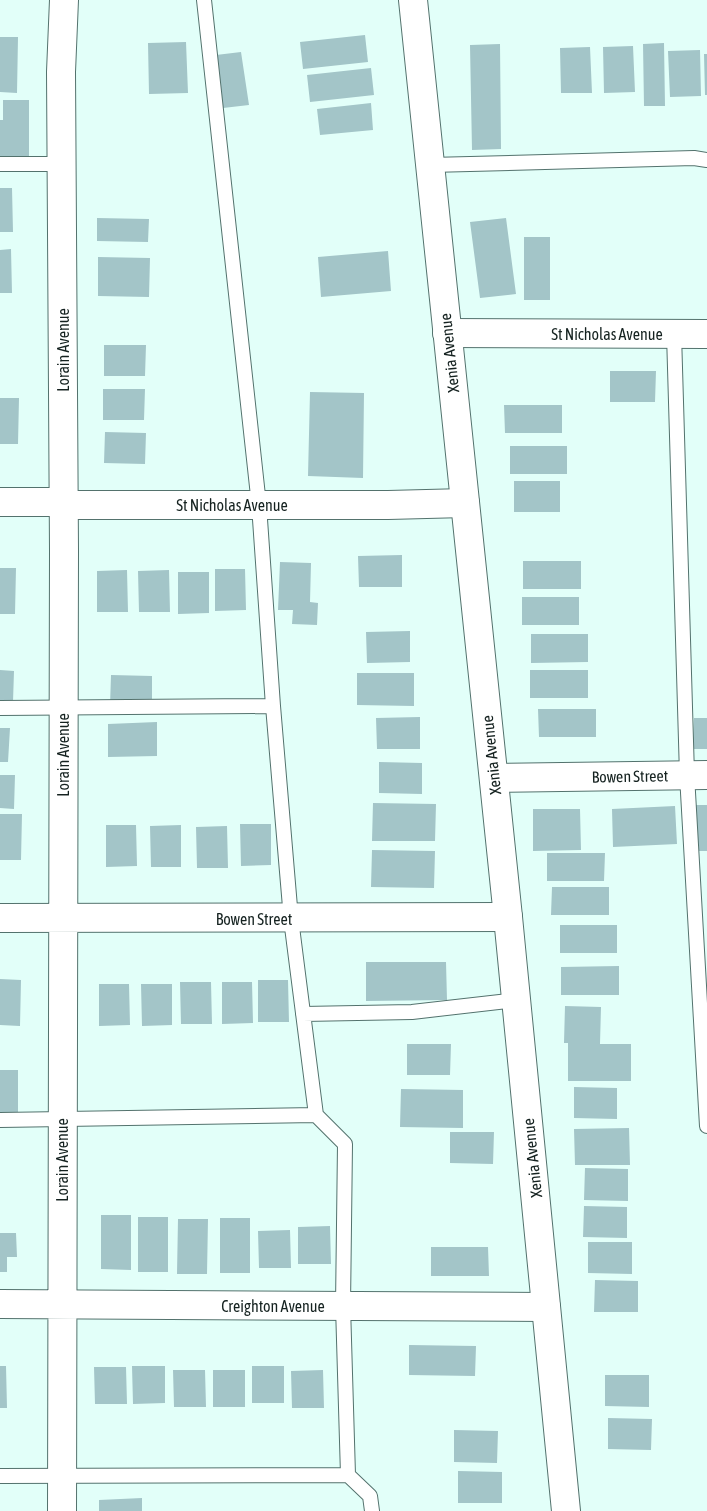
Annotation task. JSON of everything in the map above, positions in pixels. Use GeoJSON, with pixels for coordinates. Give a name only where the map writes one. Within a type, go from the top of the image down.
{"type":"FeatureCollection","features":[{"type":"Feature","properties":{"kind":"street","name":"Lorain Avenue"},"geometry":{"type":"LineString","coordinates":[[62,1511],[64,505],[62,164],[64,0]]}},
{"type":"Feature","properties":{"kind":"street","name":"Xenia Avenue"},"geometry":{"type":"LineString","coordinates":[[413,0],[494,778],[566,1511]]}},
{"type":"Feature","properties":{"kind":"street","name":"St Nicholas Avenue"},"geometry":{"type":"LineString","coordinates":[[447,333],[707,334]]}},
{"type":"Feature","properties":{"kind":"street","name":"St Nicholas Avenue"},"geometry":{"type":"LineString","coordinates":[[0,502],[54,502],[64,505],[465,503]]}},
{"type":"Feature","properties":{"kind":"street","name":"Bowen Street"},"geometry":{"type":"LineString","coordinates":[[494,778],[697,775]]}},
{"type":"Feature","properties":{"kind":"street","name":"Bowen Street"},"geometry":{"type":"LineString","coordinates":[[0,918],[292,919],[508,917]]}},
{"type":"Feature","properties":{"kind":"street","name":"Creighton Avenue"},"geometry":{"type":"LineString","coordinates":[[0,1304],[546,1307]]}},
{"type":"Feature","properties":{"kind":"lane"},"geometry":{"type":"LineString","coordinates":[[204,0],[260,505],[273,706],[292,919],[303,1014],[316,1115],[345,1144],[343,1306],[348,1475]]}},
{"type":"Feature","properties":{"kind":"lane"},"geometry":{"type":"LineString","coordinates":[[430,165],[694,158],[707,160]]}},
{"type":"Feature","properties":{"kind":"lane"},"geometry":{"type":"LineString","coordinates":[[0,164],[62,164]]}},
{"type":"Feature","properties":{"kind":"lane"},"geometry":{"type":"LineString","coordinates":[[674,334],[697,775],[707,1126]]}},
{"type":"Feature","properties":{"kind":"lane"},"geometry":{"type":"LineString","coordinates":[[0,708],[273,706]]}},
{"type":"Feature","properties":{"kind":"lane"},"geometry":{"type":"LineString","coordinates":[[303,1014],[412,1012],[516,1000]]}},
{"type":"Feature","properties":{"kind":"lane"},"geometry":{"type":"LineString","coordinates":[[0,1120],[316,1115]]}},
{"type":"Feature","properties":{"kind":"lane"},"geometry":{"type":"LineString","coordinates":[[0,1476],[348,1475],[370,1496],[372,1511]]}},
{"type":"Feature","properties":{"kind":"building"},"geometry":{"type":"Polygon","coordinates":[[[365,35],[368,62],[303,69],[300,42],[365,35]]]}},
{"type":"Feature","properties":{"kind":"building"},"geometry":{"type":"Polygon","coordinates":[[[0,37],[18,37],[17,93],[0,92],[0,37]]]}},
{"type":"Feature","properties":{"kind":"building"},"geometry":{"type":"Polygon","coordinates":[[[186,42],[188,93],[149,94],[148,43],[186,42]]]}},
{"type":"Feature","properties":{"kind":"building"},"geometry":{"type":"Polygon","coordinates":[[[664,43],[665,106],[644,106],[643,44],[664,43]]]}},
{"type":"Feature","properties":{"kind":"building"},"geometry":{"type":"Polygon","coordinates":[[[500,44],[501,149],[472,150],[470,45],[500,44]]]}},
{"type":"Feature","properties":{"kind":"building"},"geometry":{"type":"Polygon","coordinates":[[[633,46],[635,92],[604,93],[603,47],[633,46]]]}},
{"type":"Feature","properties":{"kind":"building"},"geometry":{"type":"Polygon","coordinates":[[[590,47],[592,93],[561,93],[560,48],[590,47]]]}},
{"type":"Feature","properties":{"kind":"building"},"geometry":{"type":"Polygon","coordinates":[[[700,50],[701,96],[670,97],[668,51],[700,50]]]}},
{"type":"Feature","properties":{"kind":"building"},"geometry":{"type":"Polygon","coordinates":[[[241,52],[249,105],[223,108],[216,55],[241,52]]]}},
{"type":"Feature","properties":{"kind":"building"},"geometry":{"type":"Polygon","coordinates":[[[704,54],[707,54],[707,95],[705,95],[704,54]]]}},
{"type":"Feature","properties":{"kind":"building"},"geometry":{"type":"Polygon","coordinates":[[[371,68],[374,95],[310,102],[307,75],[371,68]]]}},
{"type":"Feature","properties":{"kind":"building"},"geometry":{"type":"Polygon","coordinates":[[[3,100],[29,100],[29,156],[0,156],[0,120],[3,120],[3,100]]]}},
{"type":"Feature","properties":{"kind":"building"},"geometry":{"type":"Polygon","coordinates":[[[371,103],[373,130],[320,135],[317,109],[371,103]]]}},
{"type":"Feature","properties":{"kind":"building"},"geometry":{"type":"Polygon","coordinates":[[[0,188],[12,188],[13,232],[0,232],[0,188]]]}},
{"type":"Feature","properties":{"kind":"building"},"geometry":{"type":"Polygon","coordinates":[[[97,218],[149,219],[148,242],[97,241],[97,218]]]}},
{"type":"Feature","properties":{"kind":"building"},"geometry":{"type":"Polygon","coordinates":[[[506,218],[516,294],[480,298],[470,222],[506,218]]]}},
{"type":"Feature","properties":{"kind":"building"},"geometry":{"type":"Polygon","coordinates":[[[524,237],[550,237],[550,300],[524,300],[524,237]]]}},
{"type":"Feature","properties":{"kind":"building"},"geometry":{"type":"Polygon","coordinates":[[[11,249],[12,293],[0,293],[0,250],[11,249]]]}},
{"type":"Feature","properties":{"kind":"building"},"geometry":{"type":"Polygon","coordinates":[[[388,251],[391,291],[321,297],[318,257],[388,251]]]}},
{"type":"Feature","properties":{"kind":"building"},"geometry":{"type":"Polygon","coordinates":[[[98,257],[150,258],[149,297],[98,296],[98,257]]]}},
{"type":"Feature","properties":{"kind":"building"},"geometry":{"type":"Polygon","coordinates":[[[104,345],[146,345],[145,376],[104,376],[104,345]]]}},
{"type":"Feature","properties":{"kind":"building"},"geometry":{"type":"Polygon","coordinates":[[[610,371],[656,371],[655,402],[610,402],[610,371]]]}},
{"type":"Feature","properties":{"kind":"building"},"geometry":{"type":"Polygon","coordinates":[[[103,389],[145,389],[144,420],[103,420],[103,389]]]}},
{"type":"Feature","properties":{"kind":"building"},"geometry":{"type":"Polygon","coordinates":[[[310,392],[364,393],[363,478],[308,476],[310,392]]]}},
{"type":"Feature","properties":{"kind":"building"},"geometry":{"type":"Polygon","coordinates":[[[0,398],[19,398],[18,444],[0,444],[0,398]]]}},
{"type":"Feature","properties":{"kind":"building"},"geometry":{"type":"Polygon","coordinates":[[[504,405],[562,405],[562,433],[505,433],[504,405]]]}},
{"type":"Feature","properties":{"kind":"building"},"geometry":{"type":"Polygon","coordinates":[[[105,432],[146,433],[145,464],[104,463],[105,432]]]}},
{"type":"Feature","properties":{"kind":"building"},"geometry":{"type":"Polygon","coordinates":[[[510,446],[567,446],[567,474],[510,474],[510,446]]]}},
{"type":"Feature","properties":{"kind":"building"},"geometry":{"type":"Polygon","coordinates":[[[514,481],[560,481],[560,512],[514,512],[514,481]]]}},
{"type":"Feature","properties":{"kind":"building"},"geometry":{"type":"Polygon","coordinates":[[[402,555],[402,587],[359,587],[358,556],[402,555]]]}},
{"type":"Feature","properties":{"kind":"building"},"geometry":{"type":"Polygon","coordinates":[[[523,561],[581,561],[581,589],[523,589],[523,561]]]}},
{"type":"Feature","properties":{"kind":"building"},"geometry":{"type":"Polygon","coordinates":[[[280,562],[311,563],[310,602],[318,603],[317,625],[292,624],[293,610],[278,610],[280,562]]]}},
{"type":"Feature","properties":{"kind":"building"},"geometry":{"type":"Polygon","coordinates":[[[0,568],[16,568],[15,614],[0,614],[0,568]]]}},
{"type":"Feature","properties":{"kind":"building"},"geometry":{"type":"Polygon","coordinates":[[[215,569],[245,569],[246,610],[215,611],[215,569]]]}},
{"type":"Feature","properties":{"kind":"building"},"geometry":{"type":"Polygon","coordinates":[[[127,570],[128,612],[97,612],[97,571],[127,570]]]}},
{"type":"Feature","properties":{"kind":"building"},"geometry":{"type":"Polygon","coordinates":[[[169,570],[170,612],[139,612],[138,571],[169,570]]]}},
{"type":"Feature","properties":{"kind":"building"},"geometry":{"type":"Polygon","coordinates":[[[178,572],[209,572],[209,613],[178,614],[178,572]]]}},
{"type":"Feature","properties":{"kind":"building"},"geometry":{"type":"Polygon","coordinates":[[[522,597],[579,597],[579,625],[522,625],[522,597]]]}},
{"type":"Feature","properties":{"kind":"building"},"geometry":{"type":"Polygon","coordinates":[[[410,631],[410,662],[367,663],[366,632],[410,631]]]}},
{"type":"Feature","properties":{"kind":"building"},"geometry":{"type":"Polygon","coordinates":[[[531,634],[588,634],[588,662],[531,663],[531,634]]]}},
{"type":"Feature","properties":{"kind":"building"},"geometry":{"type":"Polygon","coordinates":[[[0,670],[14,671],[13,702],[0,701],[0,670]]]}},
{"type":"Feature","properties":{"kind":"building"},"geometry":{"type":"Polygon","coordinates":[[[530,670],[588,670],[588,698],[530,698],[530,670]]]}},
{"type":"Feature","properties":{"kind":"building"},"geometry":{"type":"Polygon","coordinates":[[[357,673],[414,673],[414,706],[357,705],[357,673]]]}},
{"type":"Feature","properties":{"kind":"building"},"geometry":{"type":"Polygon","coordinates":[[[111,675],[152,676],[152,707],[110,706],[111,675]]]}},
{"type":"Feature","properties":{"kind":"building"},"geometry":{"type":"Polygon","coordinates":[[[538,709],[596,709],[596,737],[539,737],[538,709]]]}},
{"type":"Feature","properties":{"kind":"building"},"geometry":{"type":"Polygon","coordinates":[[[420,717],[420,749],[377,749],[376,718],[420,717]]]}},
{"type":"Feature","properties":{"kind":"building"},"geometry":{"type":"Polygon","coordinates":[[[694,718],[707,718],[707,749],[693,749],[694,718]]]}},
{"type":"Feature","properties":{"kind":"building"},"geometry":{"type":"Polygon","coordinates":[[[157,722],[157,756],[108,757],[108,724],[157,722]]]}},
{"type":"Feature","properties":{"kind":"building"},"geometry":{"type":"Polygon","coordinates":[[[0,728],[10,728],[8,762],[0,762],[0,728]]]}},
{"type":"Feature","properties":{"kind":"building"},"geometry":{"type":"Polygon","coordinates":[[[379,762],[422,763],[422,794],[379,793],[379,762]]]}},
{"type":"Feature","properties":{"kind":"building"},"geometry":{"type":"Polygon","coordinates":[[[0,775],[15,775],[14,809],[0,808],[0,775]]]}},
{"type":"Feature","properties":{"kind":"building"},"geometry":{"type":"Polygon","coordinates":[[[373,803],[436,804],[435,841],[372,841],[373,803]]]}},
{"type":"Feature","properties":{"kind":"building"},"geometry":{"type":"Polygon","coordinates":[[[695,805],[707,805],[707,851],[694,851],[695,805]]]}},
{"type":"Feature","properties":{"kind":"building"},"geometry":{"type":"Polygon","coordinates":[[[675,806],[677,844],[613,847],[612,809],[675,806]]]}},
{"type":"Feature","properties":{"kind":"building"},"geometry":{"type":"Polygon","coordinates":[[[533,809],[580,809],[581,850],[533,851],[533,809]]]}},
{"type":"Feature","properties":{"kind":"building"},"geometry":{"type":"Polygon","coordinates":[[[0,814],[22,814],[21,860],[0,860],[0,814]]]}},
{"type":"Feature","properties":{"kind":"building"},"geometry":{"type":"Polygon","coordinates":[[[240,824],[271,824],[271,865],[241,866],[240,824]]]}},
{"type":"Feature","properties":{"kind":"building"},"geometry":{"type":"Polygon","coordinates":[[[106,825],[136,825],[137,866],[106,867],[106,825]]]}},
{"type":"Feature","properties":{"kind":"building"},"geometry":{"type":"Polygon","coordinates":[[[181,825],[181,867],[151,867],[150,826],[181,825]]]}},
{"type":"Feature","properties":{"kind":"building"},"geometry":{"type":"Polygon","coordinates":[[[227,826],[228,868],[197,868],[196,827],[227,826]]]}},
{"type":"Feature","properties":{"kind":"building"},"geometry":{"type":"Polygon","coordinates":[[[372,850],[435,851],[434,888],[371,887],[372,850]]]}},
{"type":"Feature","properties":{"kind":"building"},"geometry":{"type":"Polygon","coordinates":[[[547,853],[605,853],[604,881],[547,881],[547,853]]]}},
{"type":"Feature","properties":{"kind":"building"},"geometry":{"type":"Polygon","coordinates":[[[552,887],[609,887],[609,915],[551,915],[552,887]]]}},
{"type":"Feature","properties":{"kind":"building"},"geometry":{"type":"Polygon","coordinates":[[[560,925],[617,925],[617,953],[560,953],[560,925]]]}},
{"type":"Feature","properties":{"kind":"building"},"geometry":{"type":"Polygon","coordinates":[[[366,962],[446,962],[447,1000],[366,1001],[366,962]]]}},
{"type":"Feature","properties":{"kind":"building"},"geometry":{"type":"Polygon","coordinates":[[[619,966],[619,995],[561,995],[561,967],[619,966]]]}},
{"type":"Feature","properties":{"kind":"building"},"geometry":{"type":"Polygon","coordinates":[[[0,979],[21,980],[20,1026],[0,1025],[0,979]]]}},
{"type":"Feature","properties":{"kind":"building"},"geometry":{"type":"Polygon","coordinates":[[[258,980],[288,980],[289,1022],[258,1022],[258,980]]]}},
{"type":"Feature","properties":{"kind":"building"},"geometry":{"type":"Polygon","coordinates":[[[180,982],[211,982],[212,1024],[181,1024],[180,982]]]}},
{"type":"Feature","properties":{"kind":"building"},"geometry":{"type":"Polygon","coordinates":[[[222,982],[252,982],[253,1023],[222,1024],[222,982]]]}},
{"type":"Feature","properties":{"kind":"building"},"geometry":{"type":"Polygon","coordinates":[[[99,984],[129,984],[130,1025],[99,1026],[99,984]]]}},
{"type":"Feature","properties":{"kind":"building"},"geometry":{"type":"Polygon","coordinates":[[[141,984],[172,984],[172,1025],[142,1026],[141,984]]]}},
{"type":"Feature","properties":{"kind":"building"},"geometry":{"type":"Polygon","coordinates":[[[565,1006],[601,1007],[600,1044],[631,1044],[631,1081],[568,1081],[568,1043],[564,1043],[565,1006]]]}},
{"type":"Feature","properties":{"kind":"building"},"geometry":{"type":"Polygon","coordinates":[[[407,1044],[451,1044],[450,1075],[407,1075],[407,1044]]]}},
{"type":"Feature","properties":{"kind":"building"},"geometry":{"type":"Polygon","coordinates":[[[0,1070],[18,1070],[18,1117],[0,1117],[0,1070]]]}},
{"type":"Feature","properties":{"kind":"building"},"geometry":{"type":"Polygon","coordinates":[[[574,1087],[617,1088],[617,1119],[574,1118],[574,1087]]]}},
{"type":"Feature","properties":{"kind":"building"},"geometry":{"type":"Polygon","coordinates":[[[401,1089],[463,1090],[463,1128],[400,1127],[401,1089]]]}},
{"type":"Feature","properties":{"kind":"building"},"geometry":{"type":"Polygon","coordinates":[[[629,1128],[630,1165],[575,1165],[574,1129],[629,1128]]]}},
{"type":"Feature","properties":{"kind":"building"},"geometry":{"type":"Polygon","coordinates":[[[450,1132],[494,1132],[493,1164],[450,1163],[450,1132]]]}},
{"type":"Feature","properties":{"kind":"building"},"geometry":{"type":"Polygon","coordinates":[[[585,1168],[628,1169],[628,1201],[584,1200],[585,1168]]]}},
{"type":"Feature","properties":{"kind":"building"},"geometry":{"type":"Polygon","coordinates":[[[584,1206],[627,1207],[627,1238],[583,1237],[584,1206]]]}},
{"type":"Feature","properties":{"kind":"building"},"geometry":{"type":"Polygon","coordinates":[[[101,1215],[131,1215],[131,1270],[101,1269],[101,1215]]]}},
{"type":"Feature","properties":{"kind":"building"},"geometry":{"type":"Polygon","coordinates":[[[138,1217],[168,1217],[168,1272],[138,1272],[138,1217]]]}},
{"type":"Feature","properties":{"kind":"building"},"geometry":{"type":"Polygon","coordinates":[[[220,1218],[250,1218],[250,1273],[220,1273],[220,1218]]]}},
{"type":"Feature","properties":{"kind":"building"},"geometry":{"type":"Polygon","coordinates":[[[178,1219],[208,1219],[207,1274],[177,1274],[178,1219]]]}},
{"type":"Feature","properties":{"kind":"building"},"geometry":{"type":"Polygon","coordinates":[[[330,1226],[331,1264],[298,1264],[298,1227],[330,1226]]]}},
{"type":"Feature","properties":{"kind":"building"},"geometry":{"type":"Polygon","coordinates":[[[290,1230],[291,1268],[259,1268],[258,1231],[290,1230]]]}},
{"type":"Feature","properties":{"kind":"building"},"geometry":{"type":"Polygon","coordinates":[[[0,1233],[16,1233],[17,1257],[7,1257],[7,1272],[0,1272],[0,1233]]]}},
{"type":"Feature","properties":{"kind":"building"},"geometry":{"type":"Polygon","coordinates":[[[588,1242],[632,1242],[632,1274],[588,1273],[588,1242]]]}},
{"type":"Feature","properties":{"kind":"building"},"geometry":{"type":"Polygon","coordinates":[[[431,1247],[488,1247],[489,1276],[431,1276],[431,1247]]]}},
{"type":"Feature","properties":{"kind":"building"},"geometry":{"type":"Polygon","coordinates":[[[595,1280],[638,1281],[638,1312],[594,1312],[595,1280]]]}},
{"type":"Feature","properties":{"kind":"building"},"geometry":{"type":"Polygon","coordinates":[[[409,1345],[476,1346],[475,1376],[409,1375],[409,1345]]]}},
{"type":"Feature","properties":{"kind":"building"},"geometry":{"type":"Polygon","coordinates":[[[0,1366],[6,1366],[7,1408],[0,1408],[0,1366]]]}},
{"type":"Feature","properties":{"kind":"building"},"geometry":{"type":"Polygon","coordinates":[[[132,1366],[165,1366],[165,1403],[133,1404],[132,1366]]]}},
{"type":"Feature","properties":{"kind":"building"},"geometry":{"type":"Polygon","coordinates":[[[252,1366],[284,1366],[284,1403],[252,1403],[252,1366]]]}},
{"type":"Feature","properties":{"kind":"building"},"geometry":{"type":"Polygon","coordinates":[[[94,1367],[126,1367],[127,1404],[95,1404],[94,1367]]]}},
{"type":"Feature","properties":{"kind":"building"},"geometry":{"type":"Polygon","coordinates":[[[173,1370],[205,1370],[206,1407],[174,1407],[173,1370]]]}},
{"type":"Feature","properties":{"kind":"building"},"geometry":{"type":"Polygon","coordinates":[[[213,1370],[245,1370],[245,1407],[213,1407],[213,1370]]]}},
{"type":"Feature","properties":{"kind":"building"},"geometry":{"type":"Polygon","coordinates":[[[323,1370],[324,1408],[292,1408],[291,1371],[323,1370]]]}},
{"type":"Feature","properties":{"kind":"building"},"geometry":{"type":"Polygon","coordinates":[[[605,1375],[649,1375],[649,1407],[605,1406],[605,1375]]]}},
{"type":"Feature","properties":{"kind":"building"},"geometry":{"type":"Polygon","coordinates":[[[608,1418],[652,1419],[651,1450],[608,1449],[608,1418]]]}},
{"type":"Feature","properties":{"kind":"building"},"geometry":{"type":"Polygon","coordinates":[[[454,1430],[498,1431],[497,1463],[454,1462],[454,1430]]]}},
{"type":"Feature","properties":{"kind":"building"},"geometry":{"type":"Polygon","coordinates":[[[458,1471],[502,1472],[502,1503],[458,1503],[458,1471]]]}},
{"type":"Feature","properties":{"kind":"building"},"geometry":{"type":"Polygon","coordinates":[[[142,1498],[142,1511],[99,1511],[99,1500],[142,1498]]]}}]}
